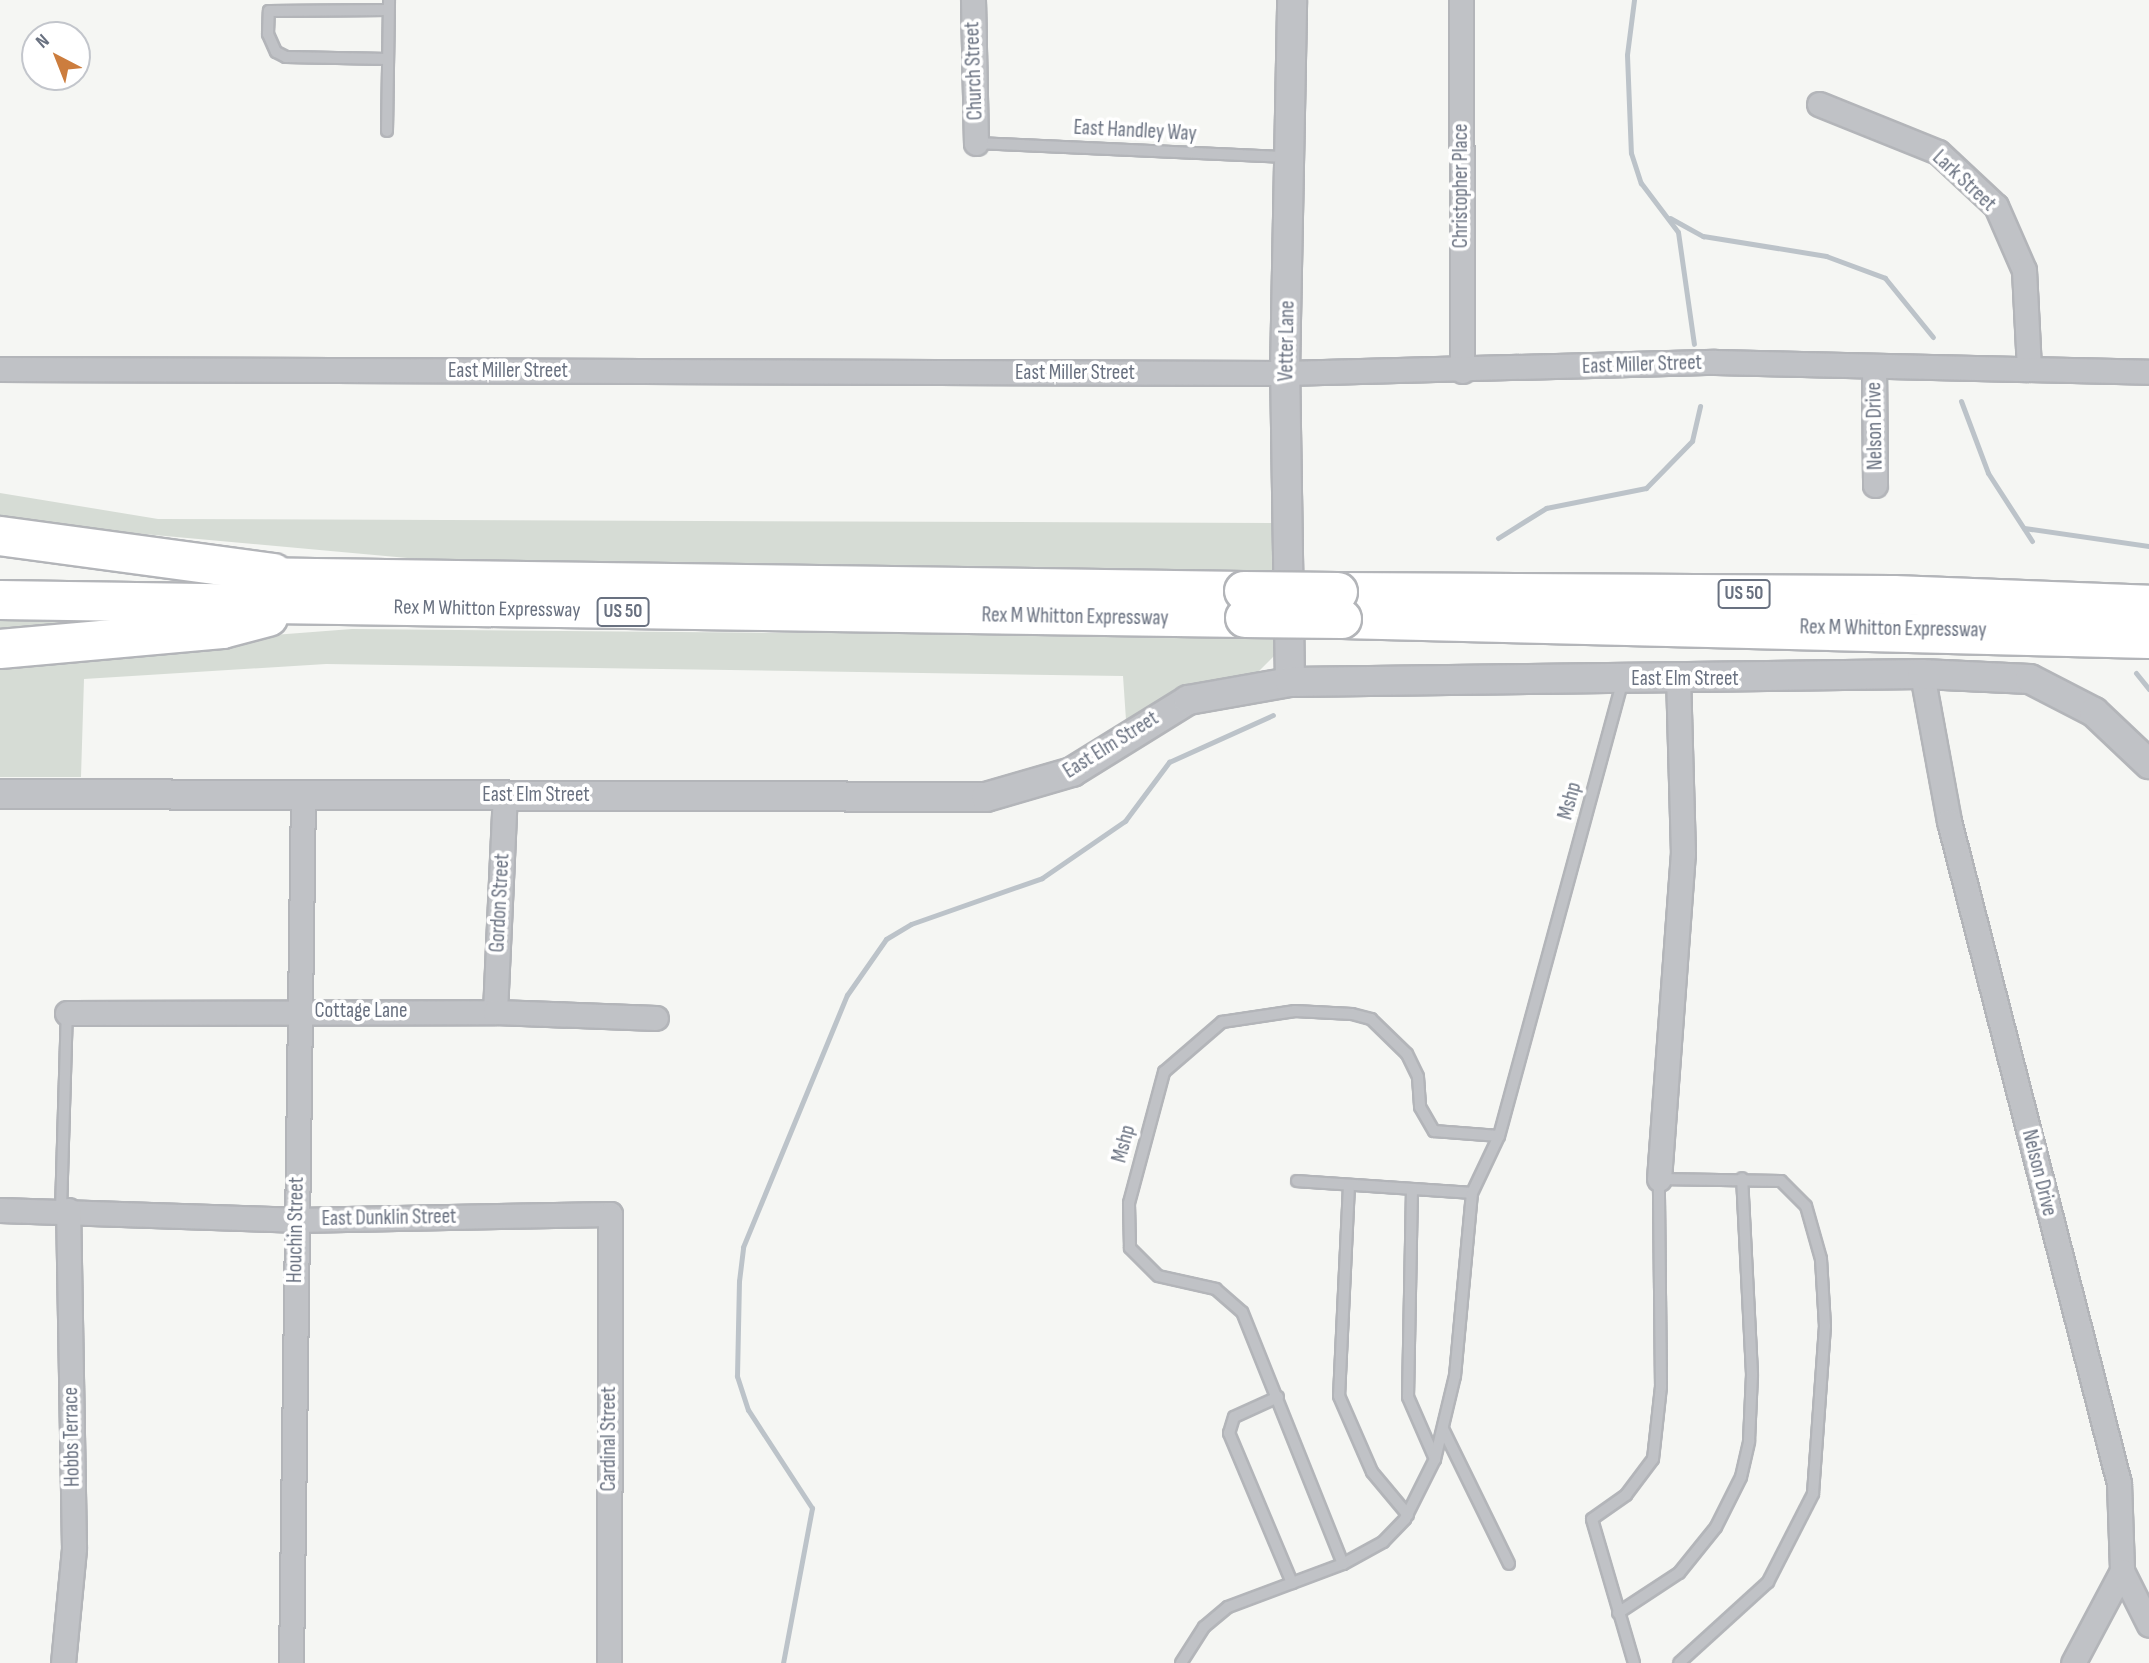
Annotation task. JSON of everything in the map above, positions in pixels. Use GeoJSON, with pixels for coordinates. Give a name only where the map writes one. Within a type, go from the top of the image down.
{"type":"FeatureCollection","features":[{"type":"Feature","properties":{"kind":"highway"},"geometry":{"type":"LineString","coordinates":[[0,536],[311,592]]}},
{"type":"Feature","properties":{"kind":"highway","name":"Rex M Whitton Expressway"},"geometry":{"type":"LineString","coordinates":[[0,575],[311,592]]}},
{"type":"Feature","properties":{"kind":"highway"},"geometry":{"type":"LineString","coordinates":[[0,649],[222,629],[311,592]]}},
{"type":"Feature","properties":{"kind":"highway","name":"Rex M Whitton Expressway"},"geometry":{"type":"LineString","coordinates":[[0,600],[311,592],[1340,606],[2149,639]]}},
{"type":"Feature","properties":{"kind":"highway","name":"Rex M Whitton Expressway"},"geometry":{"type":"LineString","coordinates":[[1340,606],[1894,595],[2149,605]]}},
{"type":"Feature","properties":{"kind":"street","name":"Church Street"},"geometry":{"type":"LineString","coordinates":[[972,0],[976,143]]}},
{"type":"Feature","properties":{"kind":"street","name":"Vetter Lane"},"geometry":{"type":"LineString","coordinates":[[1290,682],[1285,373],[1292,0]]}},
{"type":"Feature","properties":{"kind":"street","name":"Christopher Place"},"geometry":{"type":"LineString","coordinates":[[1461,0],[1462,371]]}},
{"type":"Feature","properties":{"kind":"street","name":"Lark Street"},"geometry":{"type":"LineString","coordinates":[[1819,104],[1938,152],[1996,206],[2024,270],[2029,369]]}},
{"type":"Feature","properties":{"kind":"street","name":"East Miller Street"},"geometry":{"type":"LineString","coordinates":[[0,369],[1285,373],[1462,371],[1715,362],[2149,372]]}},
{"type":"Feature","properties":{"kind":"street","name":"Nelson Drive"},"geometry":{"type":"LineString","coordinates":[[1874,366],[1875,485]]}},
{"type":"Feature","properties":{"kind":"street","name":"Nelson Drive"},"geometry":{"type":"LineString","coordinates":[[1922,674],[1949,821],[2119,1483],[2122,1571],[2073,1663]]}},
{"type":"Feature","properties":{"kind":"street","name":"East Elm Street"},"geometry":{"type":"LineString","coordinates":[[0,794],[986,797],[1072,772],[1188,700],[1290,682],[1678,680],[1922,674],[2030,679],[2062,690],[2149,764]]}},
{"type":"Feature","properties":{"kind":"street"},"geometry":{"type":"LineString","coordinates":[[1659,1179],[1683,853],[1678,680]]}},
{"type":"Feature","properties":{"kind":"street","name":"Gordon Street"},"geometry":{"type":"LineString","coordinates":[[495,1012],[505,794]]}},
{"type":"Feature","properties":{"kind":"street","name":"Houchin Street"},"geometry":{"type":"LineString","coordinates":[[291,1663],[295,1220],[303,796]]}},
{"type":"Feature","properties":{"kind":"street","name":"Cottage Lane"},"geometry":{"type":"LineString","coordinates":[[67,1013],[495,1012],[656,1018]]}},
{"type":"Feature","properties":{"kind":"street","name":"East Dunklin Street"},"geometry":{"type":"LineString","coordinates":[[0,1210],[64,1210],[295,1220],[610,1214]]}},
{"type":"Feature","properties":{"kind":"street","name":"Hobbs Terrace"},"geometry":{"type":"LineString","coordinates":[[63,1663],[74,1548],[64,1210]]}},
{"type":"Feature","properties":{"kind":"street","name":"Cardinal Street"},"geometry":{"type":"LineString","coordinates":[[609,1663],[610,1214]]}},
{"type":"Feature","properties":{"kind":"street"},"geometry":{"type":"LineString","coordinates":[[2122,1571],[2149,1625]]}},
{"type":"Feature","properties":{"kind":"lane"},"geometry":{"type":"LineString","coordinates":[[387,131],[388,59],[388,5],[269,11],[268,34],[276,52],[286,57],[388,59]]}},
{"type":"Feature","properties":{"kind":"lane","name":"East Handley Way"},"geometry":{"type":"LineString","coordinates":[[976,143],[1291,157]]}},
{"type":"Feature","properties":{"kind":"lane","name":"Mshp"},"geometry":{"type":"LineString","coordinates":[[1181,1663],[1204,1627],[1228,1607],[1343,1564],[1382,1542],[1408,1515],[1435,1459],[1455,1376],[1472,1193],[1499,1136],[1623,680]]}},
{"type":"Feature","properties":{"kind":"lane","name":"Mshp"},"geometry":{"type":"LineString","coordinates":[[1343,1564],[1251,1329],[1226,1296],[1172,1284],[1130,1248],[1134,1180],[1157,1090],[1175,1056],[1222,1022],[1295,1012],[1352,1014],[1371,1019],[1407,1054],[1418,1077],[1420,1107],[1434,1131],[1499,1136]]}},
{"type":"Feature","properties":{"kind":"lane"},"geometry":{"type":"LineString","coordinates":[[64,1210],[67,1013]]}},
{"type":"Feature","properties":{"kind":"lane"},"geometry":{"type":"LineString","coordinates":[[1618,1613],[1679,1573],[1716,1527],[1741,1477],[1749,1441],[1752,1374],[1742,1178]]}},
{"type":"Feature","properties":{"kind":"lane"},"geometry":{"type":"LineString","coordinates":[[1634,1663],[1592,1520],[1626,1495],[1653,1459],[1661,1387],[1659,1179],[1742,1178],[1781,1181],[1796,1193],[1821,1259],[1825,1326],[1813,1494],[1768,1582],[1679,1663]]}},
{"type":"Feature","properties":{"kind":"lane"},"geometry":{"type":"LineString","coordinates":[[1297,1181],[1472,1193]]}},
{"type":"Feature","properties":{"kind":"lane"},"geometry":{"type":"LineString","coordinates":[[1349,1185],[1339,1396],[1372,1472],[1408,1515]]}},
{"type":"Feature","properties":{"kind":"lane"},"geometry":{"type":"LineString","coordinates":[[1412,1189],[1408,1397],[1435,1459]]}},
{"type":"Feature","properties":{"kind":"lane"},"geometry":{"type":"LineString","coordinates":[[1278,1397],[1234,1417],[1229,1433],[1292,1583]]}},
{"type":"Feature","properties":{"kind":"lane"},"geometry":{"type":"LineString","coordinates":[[1443,1429],[1509,1564]]}},
{"type":"Feature","properties":{"kind":"shaded area"},"geometry":{"type":"Polygon","coordinates":[[[0,493],[158,519],[1277,523],[1276,576],[473,564],[0,521],[0,493]]]}},
{"type":"Feature","properties":{"kind":"shaded area"},"geometry":{"type":"Polygon","coordinates":[[[0,615],[160,616],[0,639],[0,615]]]}},
{"type":"Feature","properties":{"kind":"shaded area"},"geometry":{"type":"Polygon","coordinates":[[[928,628],[1276,632],[1275,655],[1257,673],[1188,684],[1126,720],[1123,676],[326,664],[84,679],[81,777],[0,777],[0,656],[352,629],[788,633],[928,628]]]}},
{"type":"Feature","properties":{"kind":"waterway"},"geometry":{"type":"LineString","coordinates":[[1634,0],[1627,55],[1631,153],[1641,183],[1678,232],[1694,344]]}},
{"type":"Feature","properties":{"kind":"waterway"},"geometry":{"type":"LineString","coordinates":[[1670,218],[1703,236],[1826,256],[1885,278],[1933,337]]}},
{"type":"Feature","properties":{"kind":"waterway"},"geometry":{"type":"LineString","coordinates":[[1961,401],[1988,473],[2032,541]]}},
{"type":"Feature","properties":{"kind":"waterway"},"geometry":{"type":"LineString","coordinates":[[1498,538],[1546,508],[1646,488],[1692,441],[1700,406]]}},
{"type":"Feature","properties":{"kind":"waterway"},"geometry":{"type":"LineString","coordinates":[[2024,528],[2149,546]]}},
{"type":"Feature","properties":{"kind":"waterway"},"geometry":{"type":"LineString","coordinates":[[2136,673],[2149,689]]}},
{"type":"Feature","properties":{"kind":"waterway"},"geometry":{"type":"LineString","coordinates":[[783,1663],[812,1508],[748,1410],[737,1376],[739,1281],[743,1247],[847,995],[886,939],[911,924],[1042,878],[1125,821],[1169,762],[1273,715]]}}]}
